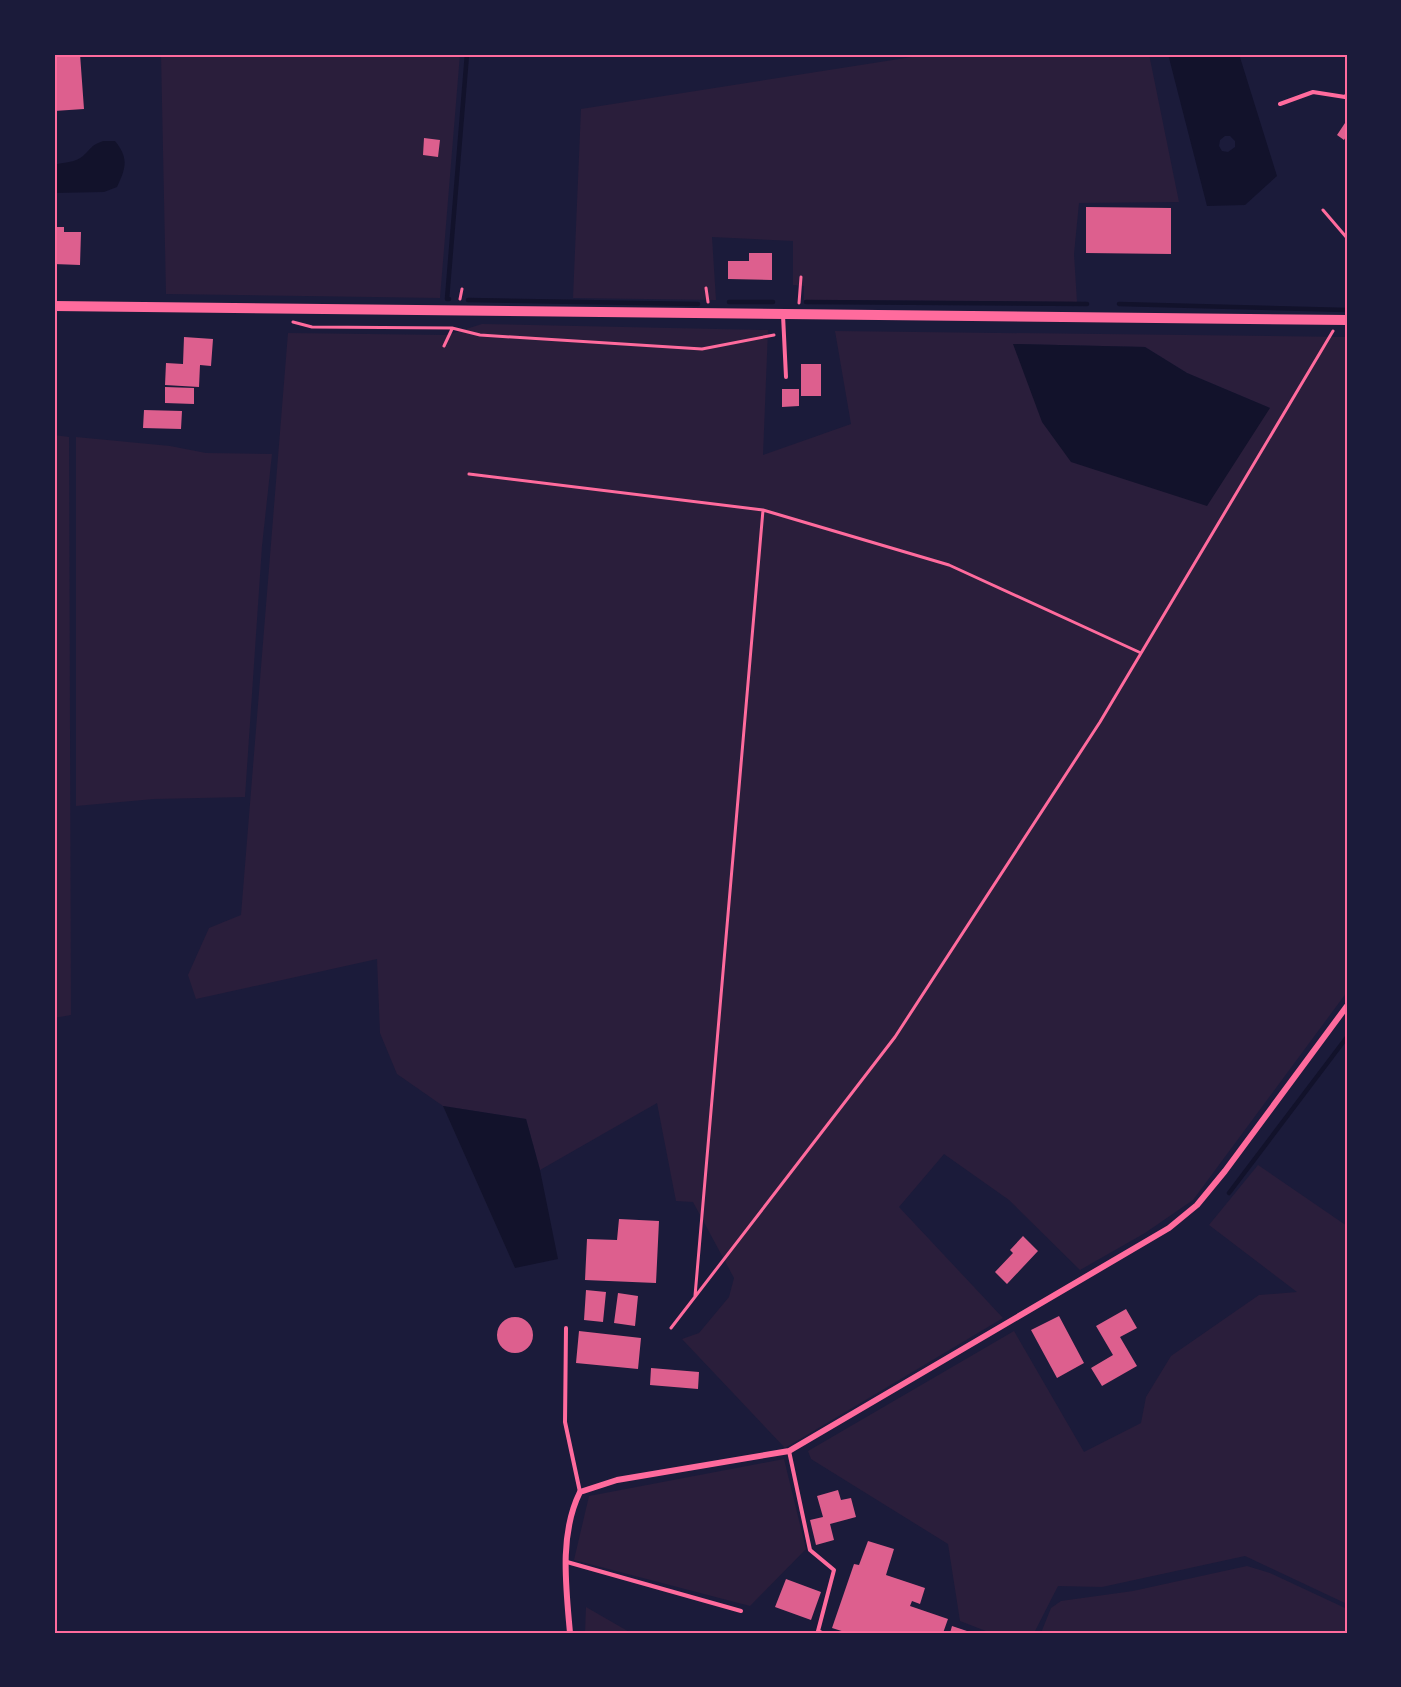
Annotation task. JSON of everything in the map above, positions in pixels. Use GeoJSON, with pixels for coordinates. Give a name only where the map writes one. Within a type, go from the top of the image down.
{"type":"FeatureCollection","features":[{"type":"Feature","properties":{"kind":"street"},"geometry":{"type":"LineString","coordinates":[[54,306],[783,319],[799,314],[1347,320]]}},
{"type":"Feature","properties":{"kind":"street"},"geometry":{"type":"LineString","coordinates":[[570,1633],[567,1527],[580,1492],[617,1480],[789,1451],[1169,1228],[1197,1205],[1225,1171],[1347,1006]]}},
{"type":"Feature","properties":{"kind":"lane"},"geometry":{"type":"LineString","coordinates":[[1280,104],[1313,92],[1345,97],[1347,95]]}},
{"type":"Feature","properties":{"kind":"lane"},"geometry":{"type":"LineString","coordinates":[[783,319],[786,377]]}},
{"type":"Feature","properties":{"kind":"lane"},"geometry":{"type":"LineString","coordinates":[[566,1328],[565,1422],[580,1492]]}},
{"type":"Feature","properties":{"kind":"lane"},"geometry":{"type":"LineString","coordinates":[[789,1451],[810,1550],[834,1570],[818,1631],[822,1633]]}},
{"type":"Feature","properties":{"kind":"lane"},"geometry":{"type":"LineString","coordinates":[[567,1562],[741,1611]]}},
{"type":"Feature","properties":{"kind":"path"},"geometry":{"type":"LineString","coordinates":[[1323,210],[1347,238]]}},
{"type":"Feature","properties":{"kind":"path"},"geometry":{"type":"LineString","coordinates":[[799,314],[801,277]]}},
{"type":"Feature","properties":{"kind":"path"},"geometry":{"type":"LineString","coordinates":[[289,321],[312,327],[452,328],[480,335],[702,349],[773,337],[783,319]]}},
{"type":"Feature","properties":{"kind":"path"},"geometry":{"type":"LineString","coordinates":[[444,346],[452,328]]}},
{"type":"Feature","properties":{"kind":"path"},"geometry":{"type":"LineString","coordinates":[[671,1328],[895,1037],[1100,722],[1335,328],[1324,328]]}},
{"type":"Feature","properties":{"kind":"path"},"geometry":{"type":"LineString","coordinates":[[469,474],[763,510],[949,565],[1141,653]]}},
{"type":"Feature","properties":{"kind":"path"},"geometry":{"type":"LineString","coordinates":[[695,1298],[763,510]]}},
{"type":"Feature","properties":{"kind":"shaded area"},"geometry":{"type":"Polygon","coordinates":[[[161,54],[460,54],[440,298],[166,294],[161,54]]]}},
{"type":"Feature","properties":{"kind":"shaded area"},"geometry":{"type":"Polygon","coordinates":[[[931,54],[1149,54],[1179,202],[1079,203],[1074,254],[1077,302],[804,300],[804,286],[793,285],[793,241],[712,237],[716,300],[573,298],[581,109],[931,54]]]}},
{"type":"Feature","properties":{"kind":"shaded area"},"geometry":{"type":"Polygon","coordinates":[[[1168,54],[1239,54],[1277,176],[1245,205],[1207,206],[1168,54]],[[1225,136],[1220,140],[1219,146],[1222,151],[1228,152],[1235,147],[1235,141],[1230,136],[1225,136]]]}},
{"type":"Feature","properties":{"kind":"shaded area"},"geometry":{"type":"Polygon","coordinates":[[[103,141],[115,141],[124,158],[124,169],[117,187],[104,192],[54,193],[54,165],[80,158],[93,146],[103,141]]]}},
{"type":"Feature","properties":{"kind":"shaded area"},"geometry":{"type":"Polygon","coordinates":[[[482,324],[768,330],[763,455],[851,424],[835,331],[1347,337],[1347,992],[1193,1200],[1145,1233],[1080,1270],[1009,1200],[944,1154],[899,1207],[1003,1318],[785,1448],[682,1339],[699,1333],[729,1297],[734,1278],[693,1202],[676,1201],[657,1103],[540,1170],[526,1119],[443,1106],[397,1074],[380,1033],[377,959],[196,999],[188,975],[209,928],[241,915],[288,333],[447,335],[482,324]],[[1013,344],[1270,408],[1187,373],[1145,347],[1013,344]]]}},
{"type":"Feature","properties":{"kind":"shaded area"},"geometry":{"type":"Polygon","coordinates":[[[1013,344],[1145,347],[1187,373],[1270,408],[1207,506],[1071,462],[1042,422],[1013,344]]]}},
{"type":"Feature","properties":{"kind":"shaded area"},"geometry":{"type":"Polygon","coordinates":[[[54,435],[69,437],[71,1015],[54,1018],[54,435]]]}},
{"type":"Feature","properties":{"kind":"shaded area"},"geometry":{"type":"Polygon","coordinates":[[[76,437],[170,446],[206,453],[272,454],[262,546],[245,797],[154,799],[76,806],[76,437]]]}},
{"type":"Feature","properties":{"kind":"shaded area"},"geometry":{"type":"Polygon","coordinates":[[[443,1106],[526,1119],[540,1170],[558,1259],[515,1268],[443,1106]]]}},
{"type":"Feature","properties":{"kind":"shaded area"},"geometry":{"type":"Polygon","coordinates":[[[1258,1165],[1347,1226],[1347,1604],[1245,1556],[1102,1587],[1058,1586],[1034,1633],[991,1633],[960,1621],[948,1544],[811,1459],[808,1451],[1014,1331],[1084,1452],[1141,1423],[1146,1397],[1171,1356],[1259,1295],[1297,1292],[1209,1225],[1258,1165]]]}},
{"type":"Feature","properties":{"kind":"shaded area"},"geometry":{"type":"Polygon","coordinates":[[[784,1459],[806,1549],[750,1606],[574,1560],[589,1496],[784,1459]]]}},
{"type":"Feature","properties":{"kind":"shaded area"},"geometry":{"type":"Polygon","coordinates":[[[1247,1566],[1270,1573],[1345,1608],[1347,1610],[1347,1633],[1041,1633],[1051,1608],[1061,1601],[1133,1591],[1247,1566]]]}},
{"type":"Feature","properties":{"kind":"shaded area"},"geometry":{"type":"Polygon","coordinates":[[[586,1607],[631,1633],[585,1633],[586,1607]]]}},
{"type":"Feature","properties":{"kind":"building"},"geometry":{"type":"Polygon","coordinates":[[[54,54],[80,54],[84,109],[54,111],[54,54]]]}},
{"type":"Feature","properties":{"kind":"building"},"geometry":{"type":"Polygon","coordinates":[[[1347,120],[1347,135],[1344,140],[1337,135],[1347,120]]]}},
{"type":"Feature","properties":{"kind":"building"},"geometry":{"type":"Polygon","coordinates":[[[424,138],[440,140],[438,157],[423,155],[424,138]]]}},
{"type":"Feature","properties":{"kind":"building"},"geometry":{"type":"Polygon","coordinates":[[[1086,207],[1171,208],[1171,254],[1086,253],[1086,207]]]}},
{"type":"Feature","properties":{"kind":"building"},"geometry":{"type":"Polygon","coordinates":[[[54,227],[64,227],[64,232],[81,232],[80,265],[54,264],[54,227]]]}},
{"type":"Feature","properties":{"kind":"building"},"geometry":{"type":"Polygon","coordinates":[[[749,253],[772,253],[772,280],[728,279],[728,261],[749,261],[749,253]]]}},
{"type":"Feature","properties":{"kind":"building"},"geometry":{"type":"Polygon","coordinates":[[[184,337],[213,339],[211,366],[200,365],[199,387],[165,385],[166,363],[183,364],[184,337]]]}},
{"type":"Feature","properties":{"kind":"building"},"geometry":{"type":"Polygon","coordinates":[[[801,364],[821,364],[821,396],[801,396],[801,364]]]}},
{"type":"Feature","properties":{"kind":"building"},"geometry":{"type":"Polygon","coordinates":[[[165,387],[194,388],[194,404],[165,403],[165,387]]]}},
{"type":"Feature","properties":{"kind":"building"},"geometry":{"type":"Polygon","coordinates":[[[782,389],[799,389],[799,406],[782,407],[782,389]]]}},
{"type":"Feature","properties":{"kind":"building"},"geometry":{"type":"Polygon","coordinates":[[[144,410],[182,411],[181,429],[143,428],[144,410]]]}},
{"type":"Feature","properties":{"kind":"building"},"geometry":{"type":"Polygon","coordinates":[[[619,1219],[659,1221],[656,1283],[585,1280],[587,1239],[617,1240],[619,1219]]]}},
{"type":"Feature","properties":{"kind":"building"},"geometry":{"type":"Polygon","coordinates":[[[1023,1236],[1038,1251],[1007,1284],[995,1272],[1013,1253],[1010,1250],[1023,1236]]]}},
{"type":"Feature","properties":{"kind":"building"},"geometry":{"type":"Polygon","coordinates":[[[586,1290],[606,1292],[603,1322],[584,1320],[586,1290]]]}},
{"type":"Feature","properties":{"kind":"building"},"geometry":{"type":"Polygon","coordinates":[[[618,1293],[638,1296],[635,1326],[614,1323],[618,1293]]]}},
{"type":"Feature","properties":{"kind":"building"},"geometry":{"type":"Polygon","coordinates":[[[1126,1309],[1137,1328],[1120,1337],[1137,1366],[1102,1386],[1091,1368],[1113,1355],[1096,1326],[1126,1309]]]}},
{"type":"Feature","properties":{"kind":"building"},"geometry":{"type":"Polygon","coordinates":[[[1059,1316],[1084,1363],[1057,1378],[1031,1330],[1059,1316]]]}},
{"type":"Feature","properties":{"kind":"building"},"geometry":{"type":"Polygon","coordinates":[[[515,1317],[528,1322],[533,1335],[528,1348],[515,1353],[502,1348],[497,1335],[502,1322],[515,1317]]]}},
{"type":"Feature","properties":{"kind":"building"},"geometry":{"type":"Polygon","coordinates":[[[579,1331],[641,1338],[638,1369],[576,1363],[579,1331]]]}},
{"type":"Feature","properties":{"kind":"building"},"geometry":{"type":"Polygon","coordinates":[[[651,1368],[699,1372],[698,1389],[650,1385],[651,1368]]]}},
{"type":"Feature","properties":{"kind":"building"},"geometry":{"type":"Polygon","coordinates":[[[838,1490],[841,1500],[851,1498],[856,1517],[830,1524],[834,1540],[816,1545],[810,1520],[823,1517],[817,1496],[838,1490]]]}},
{"type":"Feature","properties":{"kind":"building"},"geometry":{"type":"Polygon","coordinates":[[[868,1541],[894,1549],[886,1575],[925,1588],[920,1604],[912,1601],[910,1606],[948,1619],[943,1633],[848,1633],[832,1628],[854,1564],[859,1565],[868,1541]]]}},
{"type":"Feature","properties":{"kind":"building"},"geometry":{"type":"Polygon","coordinates":[[[786,1579],[821,1592],[811,1620],[775,1607],[786,1579]]]}},
{"type":"Feature","properties":{"kind":"building"},"geometry":{"type":"Polygon","coordinates":[[[952,1626],[973,1633],[950,1633],[952,1626]]]}},
{"type":"Feature","properties":{"kind":"waterway"},"geometry":{"type":"LineString","coordinates":[[449,299],[447,299],[467,54]]}},
{"type":"Feature","properties":{"kind":"waterway"},"geometry":{"type":"LineString","coordinates":[[468,300],[698,304]]}},
{"type":"Feature","properties":{"kind":"waterway"},"geometry":{"type":"LineString","coordinates":[[729,302],[773,302]]}},
{"type":"Feature","properties":{"kind":"waterway"},"geometry":{"type":"LineString","coordinates":[[806,302],[1087,304]]}},
{"type":"Feature","properties":{"kind":"waterway"},"geometry":{"type":"LineString","coordinates":[[1119,304],[1347,310]]}},
{"type":"Feature","properties":{"kind":"waterway"},"geometry":{"type":"LineString","coordinates":[[1229,1193],[1347,1037]]}}]}
